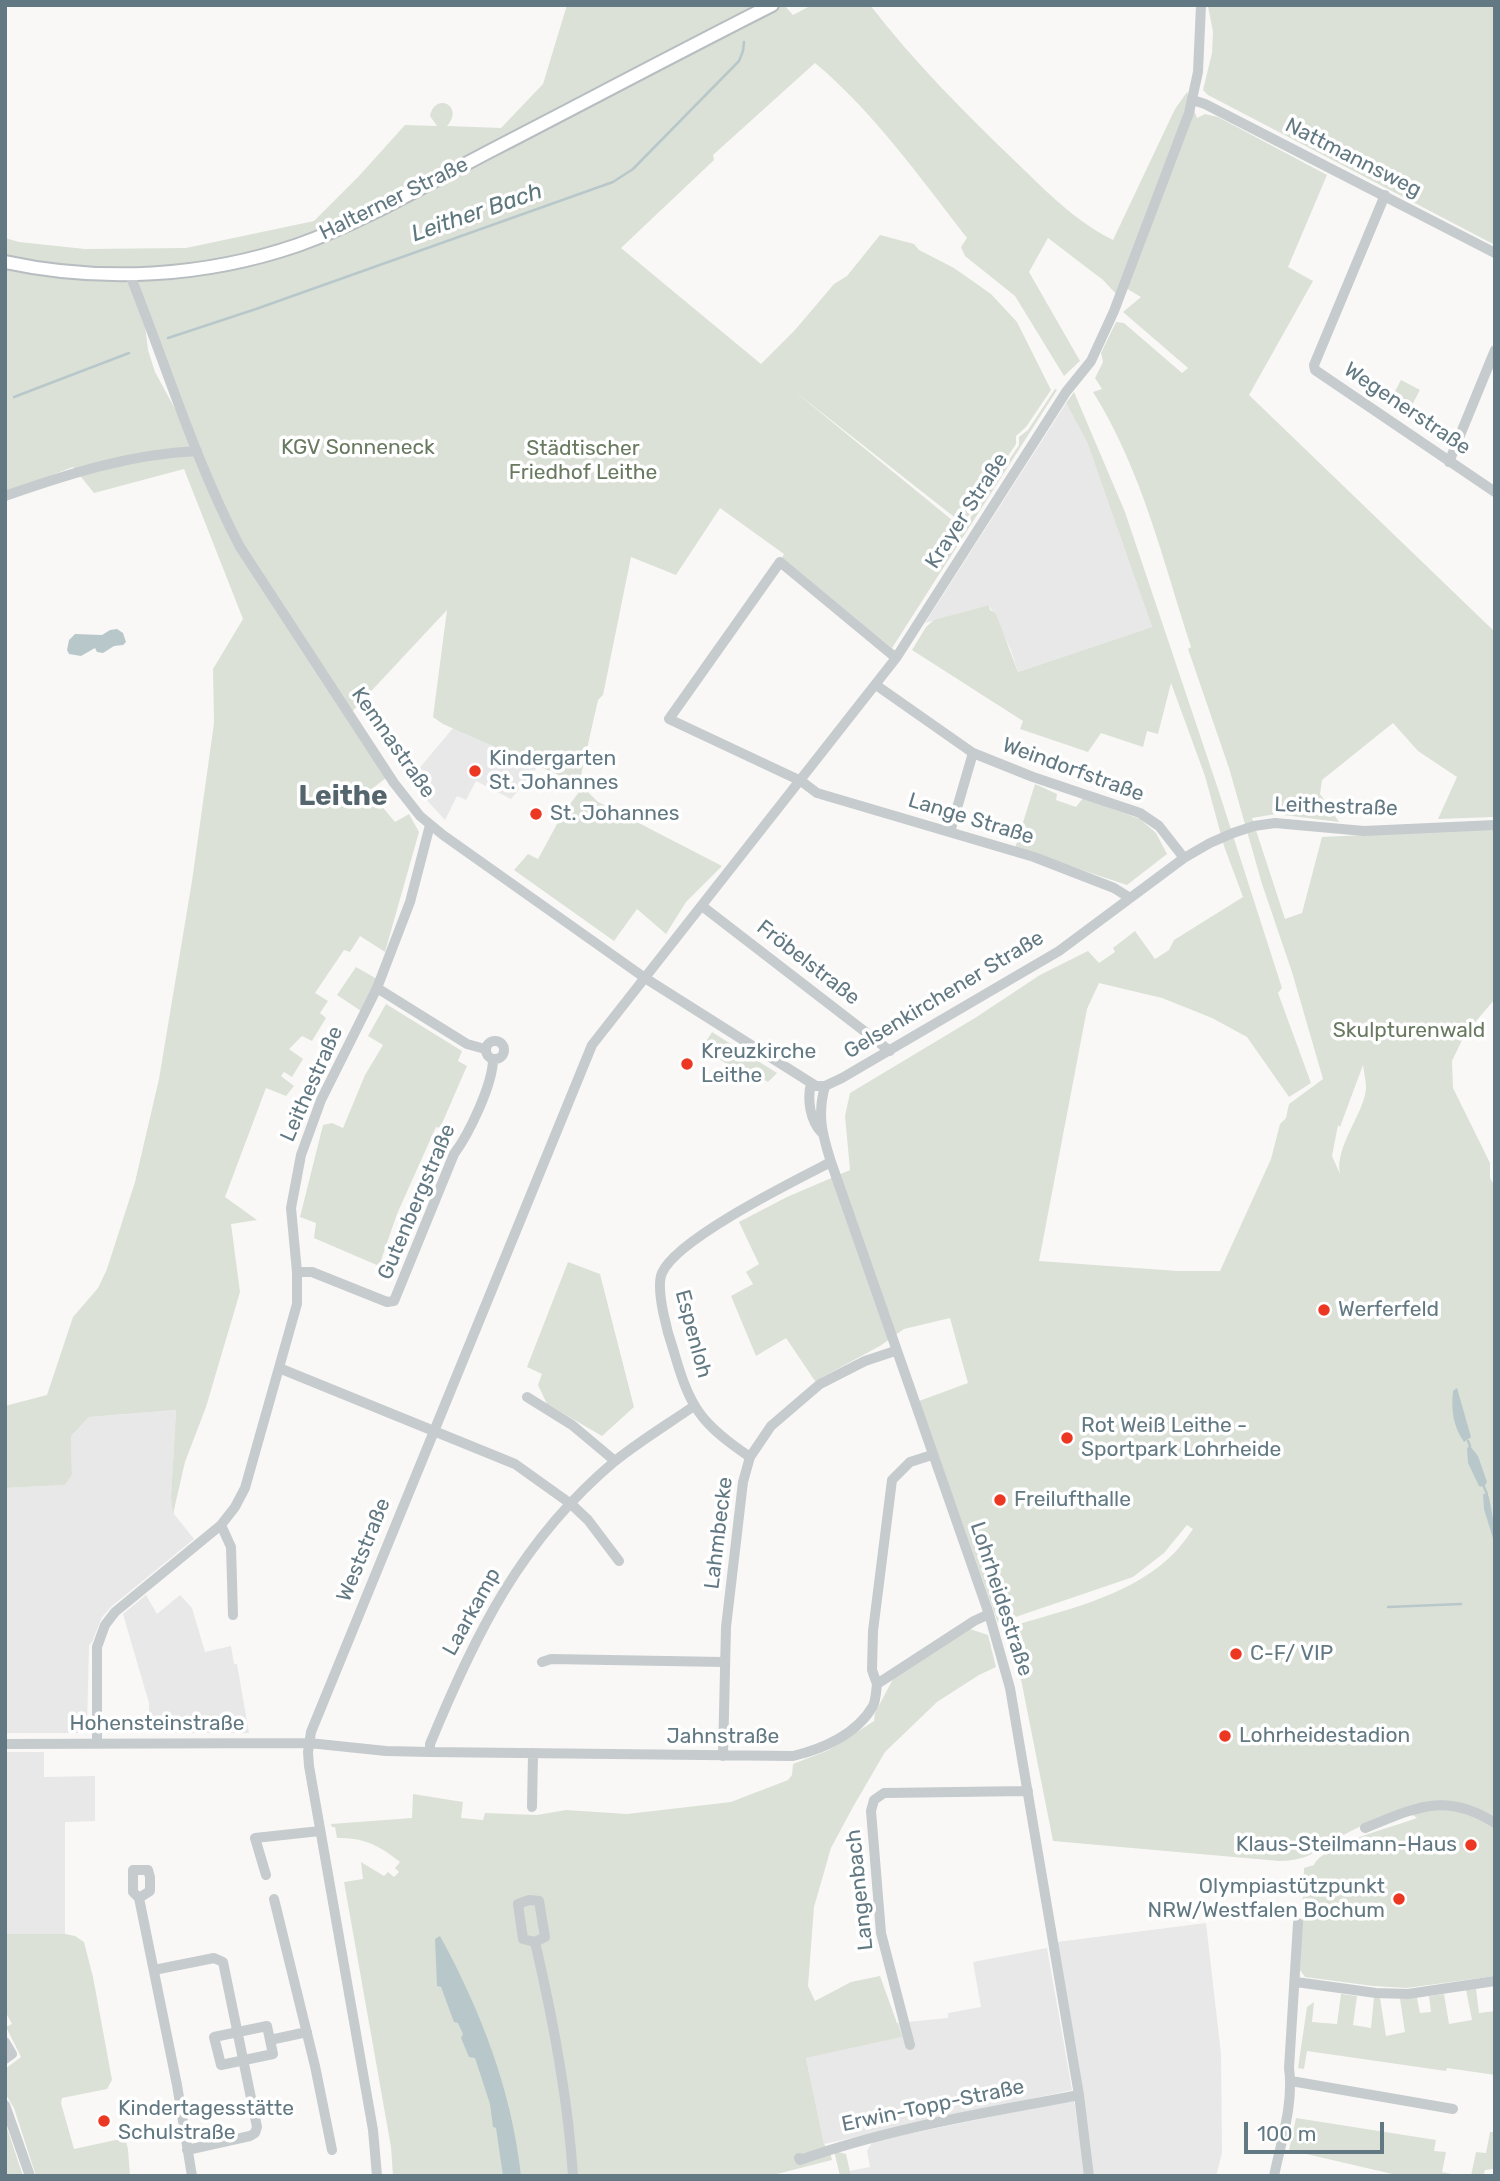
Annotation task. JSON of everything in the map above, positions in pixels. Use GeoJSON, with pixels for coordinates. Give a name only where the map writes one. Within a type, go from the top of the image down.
{"type":"FeatureCollection","features":[{"type":"Feature","properties":{"kind":"main road","name":"Halterner Straße"},"geometry":{"type":"LineString","coordinates":[[5,262],[54,270],[130,275],[194,270],[238,262],[298,245],[323,235],[772,5]]}},
{"type":"Feature","properties":{"kind":"street","name":"Krayer Straße"},"geometry":{"type":"LineString","coordinates":[[645,978],[896,658],[1066,392],[1091,361],[1121,294],[1193,100],[1201,46],[1201,5]]}},
{"type":"Feature","properties":{"kind":"street","name":"Nattmannsweg"},"geometry":{"type":"LineString","coordinates":[[1193,100],[1206,104],[1495,253]]}},
{"type":"Feature","properties":{"kind":"street","name":"Wegenerstraße"},"geometry":{"type":"LineString","coordinates":[[1385,195],[1314,365],[1315,370],[1495,492]]}},
{"type":"Feature","properties":{"kind":"street","name":"Kemnastraße"},"geometry":{"type":"LineString","coordinates":[[130,275],[225,517],[253,567],[394,783],[430,825],[645,978]]}},
{"type":"Feature","properties":{"kind":"street"},"geometry":{"type":"LineString","coordinates":[[1449,462],[1495,350]]}},
{"type":"Feature","properties":{"kind":"street"},"geometry":{"type":"LineString","coordinates":[[5,496],[103,464],[197,451]]}},
{"type":"Feature","properties":{"kind":"street","name":"Lange Straße"},"geometry":{"type":"LineString","coordinates":[[896,658],[780,562],[668,719],[801,781],[817,793],[1066,869],[1114,888],[1130,898]]}},
{"type":"Feature","properties":{"kind":"street","name":"Weindorfstraße"},"geometry":{"type":"LineString","coordinates":[[876,685],[973,753],[1033,777],[1140,813],[1165,832],[1184,858]]}},
{"type":"Feature","properties":{"kind":"street","name":"Weindorfstraße"},"geometry":{"type":"LineString","coordinates":[[950,832],[973,753]]}},
{"type":"Feature","properties":{"kind":"street","name":"Leithestraße"},"geometry":{"type":"LineString","coordinates":[[1220,839],[1254,826],[1275,823],[1364,831],[1495,825]]}},
{"type":"Feature","properties":{"kind":"street","name":"Leithestraße"},"geometry":{"type":"LineString","coordinates":[[97,1743],[97,1647],[105,1625],[115,1612],[221,1525],[245,1488],[297,1304],[291,1202],[301,1155],[321,1100],[377,988],[410,902],[430,825]]}},
{"type":"Feature","properties":{"kind":"street","name":"Gelsenkirchener Straße"},"geometry":{"type":"LineString","coordinates":[[825,1086],[890,1051],[1059,951],[1184,858],[1220,839]]}},
{"type":"Feature","properties":{"kind":"street","name":"Fröbelstraße"},"geometry":{"type":"LineString","coordinates":[[702,906],[890,1051]]}},
{"type":"Feature","properties":{"kind":"street"},"geometry":{"type":"LineString","coordinates":[[645,978],[811,1083],[825,1086]]}},
{"type":"Feature","properties":{"kind":"street","name":"Weststraße"},"geometry":{"type":"LineString","coordinates":[[377,2176],[373,2130],[308,1760],[309,1743],[592,1045],[645,978]]}},
{"type":"Feature","properties":{"kind":"street","name":"Gutenbergstraße"},"geometry":{"type":"LineString","coordinates":[[377,988],[467,1044],[485,1049]]}},
{"type":"Feature","properties":{"kind":"street","name":"Gutenbergstraße"},"geometry":{"type":"LineString","coordinates":[[494,1041],[502,1044],[503,1054],[493,1059],[487,1056],[485,1049],[494,1041]]}},
{"type":"Feature","properties":{"kind":"street","name":"Gutenbergstraße"},"geometry":{"type":"LineString","coordinates":[[297,1272],[312,1272],[387,1303],[394,1301],[454,1154],[475,1116],[492,1072],[493,1059]]}},
{"type":"Feature","properties":{"kind":"street","name":"Lohrheidestraße"},"geometry":{"type":"LineString","coordinates":[[811,1083],[808,1095],[810,1106],[815,1127],[822,1134]]}},
{"type":"Feature","properties":{"kind":"street","name":"Lohrheidestraße"},"geometry":{"type":"LineString","coordinates":[[825,1086],[819,1105],[822,1134],[895,1351],[989,1614],[1010,1688],[1079,2095],[1088,2176]]}},
{"type":"Feature","properties":{"kind":"street","name":"Espenloh"},"geometry":{"type":"LineString","coordinates":[[750,1457],[714,1432],[694,1406],[670,1338],[660,1287],[662,1273],[670,1260],[708,1231],[769,1193],[831,1162]]}},
{"type":"Feature","properties":{"kind":"street","name":"Lahmbecke"},"geometry":{"type":"LineString","coordinates":[[723,1756],[724,1662],[743,1482],[750,1457],[771,1426],[820,1384],[864,1361],[895,1351]]}},
{"type":"Feature","properties":{"kind":"street"},"geometry":{"type":"LineString","coordinates":[[279,1368],[515,1464],[571,1504],[596,1528],[619,1561]]}},
{"type":"Feature","properties":{"kind":"street"},"geometry":{"type":"LineString","coordinates":[[527,1397],[572,1425],[615,1461]]}},
{"type":"Feature","properties":{"kind":"street","name":"Laarkamp"},"geometry":{"type":"LineString","coordinates":[[430,1752],[430,1744],[449,1698],[487,1618],[536,1544],[571,1504],[615,1461],[694,1406]]}},
{"type":"Feature","properties":{"kind":"street","name":"Jahnstraße"},"geometry":{"type":"LineString","coordinates":[[309,1743],[430,1752],[793,1756],[833,1742],[843,1737],[867,1715],[874,1703],[877,1684],[872,1670],[873,1631],[892,1480],[910,1462],[932,1455]]}},
{"type":"Feature","properties":{"kind":"street"},"geometry":{"type":"LineString","coordinates":[[221,1525],[231,1547],[233,1615]]}},
{"type":"Feature","properties":{"kind":"street"},"geometry":{"type":"LineString","coordinates":[[877,1684],[989,1614]]}},
{"type":"Feature","properties":{"kind":"street"},"geometry":{"type":"LineString","coordinates":[[542,1662],[724,1662]]}},
{"type":"Feature","properties":{"kind":"street","name":"Hohensteinstraße"},"geometry":{"type":"LineString","coordinates":[[5,1744],[309,1743]]}},
{"type":"Feature","properties":{"kind":"street"},"geometry":{"type":"LineString","coordinates":[[532,1807],[533,1753]]}},
{"type":"Feature","properties":{"kind":"street","name":"Langenbach"},"geometry":{"type":"LineString","coordinates":[[910,2045],[881,1933],[871,1811],[874,1800],[884,1793],[1028,1791]]}},
{"type":"Feature","properties":{"kind":"street"},"geometry":{"type":"LineString","coordinates":[[1365,1828],[1409,1811],[1436,1805],[1466,1807],[1495,1823]]}},
{"type":"Feature","properties":{"kind":"street"},"geometry":{"type":"LineString","coordinates":[[266,1875],[255,1838],[320,1831]]}},
{"type":"Feature","properties":{"kind":"street"},"geometry":{"type":"LineString","coordinates":[[139,1898],[192,2176]]}},
{"type":"Feature","properties":{"kind":"street"},"geometry":{"type":"LineString","coordinates":[[274,1899],[307,2032],[332,2150]]}},
{"type":"Feature","properties":{"kind":"street"},"geometry":{"type":"LineString","coordinates":[[1274,2176],[1291,2081],[1289,2068],[1298,1923]]}},
{"type":"Feature","properties":{"kind":"street"},"geometry":{"type":"LineString","coordinates":[[535,1941],[566,2096],[573,2176]]}},
{"type":"Feature","properties":{"kind":"street"},"geometry":{"type":"LineString","coordinates":[[154,1970],[214,1958],[221,1960],[257,2127],[255,2133],[250,2136],[187,2150]]}},
{"type":"Feature","properties":{"kind":"street"},"geometry":{"type":"LineString","coordinates":[[1296,1982],[1377,1993],[1408,1994],[1495,1981]]}},
{"type":"Feature","properties":{"kind":"street"},"geometry":{"type":"LineString","coordinates":[[267,2026],[273,2054],[220,2065],[214,2037],[237,2032],[267,2026]]}},
{"type":"Feature","properties":{"kind":"street"},"geometry":{"type":"LineString","coordinates":[[270,2039],[307,2032]]}},
{"type":"Feature","properties":{"kind":"street"},"geometry":{"type":"LineString","coordinates":[[5,2042],[12,2054],[5,2059]]}},
{"type":"Feature","properties":{"kind":"street"},"geometry":{"type":"LineString","coordinates":[[1291,2081],[1453,2109]]}},
{"type":"Feature","properties":{"kind":"street","name":"Erwin-Topp-Straße"},"geometry":{"type":"LineString","coordinates":[[799,2158],[800,2160],[838,2146],[926,2125],[1079,2095]]}},
{"type":"Feature","properties":{"kind":"street"},"geometry":{"type":"LineString","coordinates":[[5,2105],[30,2176]]}},
{"type":"Feature","properties":{"kind":"shaded area"},"geometry":{"type":"Polygon","coordinates":[[[1066,403],[1087,442],[1152,627],[1018,672],[1011,650],[989,605],[925,623],[1066,403]]]}},
{"type":"Feature","properties":{"kind":"shaded area"},"geometry":{"type":"Polygon","coordinates":[[[117,629],[123,633],[126,642],[123,645],[114,646],[103,653],[97,652],[95,648],[81,656],[69,654],[67,650],[69,640],[75,634],[102,635],[117,629]]]}},
{"type":"Feature","properties":{"kind":"shaded area","name":"Kindergarten St. Johannes"},"geometry":{"type":"Polygon","coordinates":[[[453,728],[538,766],[511,799],[476,781],[466,800],[457,796],[445,820],[421,794],[412,777],[453,728]]]}},
{"type":"Feature","properties":{"kind":"shaded area"},"geometry":{"type":"Polygon","coordinates":[[[1457,1388],[1471,1437],[1464,1442],[1457,1430],[1453,1411],[1453,1391],[1457,1388]]]}},
{"type":"Feature","properties":{"kind":"shaded area"},"geometry":{"type":"Polygon","coordinates":[[[176,1410],[171,1497],[174,1514],[194,1539],[102,1617],[89,1645],[87,1726],[82,1733],[5,1733],[5,1488],[65,1485],[72,1475],[71,1436],[89,1417],[176,1410]]]}},
{"type":"Feature","properties":{"kind":"shaded area"},"geometry":{"type":"Polygon","coordinates":[[[1470,1446],[1478,1456],[1487,1482],[1484,1487],[1479,1486],[1468,1463],[1467,1448],[1470,1446]]]}},
{"type":"Feature","properties":{"kind":"shaded area"},"geometry":{"type":"Polygon","coordinates":[[[1483,1494],[1489,1497],[1495,1545],[1484,1509],[1483,1494]]]}},
{"type":"Feature","properties":{"kind":"shaded area"},"geometry":{"type":"Polygon","coordinates":[[[146,1595],[157,1614],[180,1595],[192,1608],[205,1652],[231,1646],[234,1664],[237,1664],[249,1733],[149,1733],[149,1703],[123,1614],[146,1595]]]}},
{"type":"Feature","properties":{"kind":"shaded area"},"geometry":{"type":"Polygon","coordinates":[[[5,1752],[44,1752],[44,1777],[95,1776],[95,1821],[65,1822],[65,1934],[5,1934],[5,1752]]]}},
{"type":"Feature","properties":{"kind":"shaded area"},"geometry":{"type":"Polygon","coordinates":[[[1206,1923],[1221,2054],[1222,2153],[1216,2176],[1094,2176],[1057,1942],[1206,1923]]]}},
{"type":"Feature","properties":{"kind":"shaded area"},"geometry":{"type":"Polygon","coordinates":[[[440,1936],[469,1993],[492,2052],[510,2113],[521,2176],[503,2176],[496,2128],[493,2127],[490,2104],[475,2058],[469,2057],[461,2038],[463,2034],[458,2023],[454,2022],[441,1987],[437,1986],[435,1939],[440,1936]]]}},
{"type":"Feature","properties":{"kind":"shaded area"},"geometry":{"type":"Polygon","coordinates":[[[1047,1948],[1072,2090],[824,2144],[806,2058],[901,2037],[896,2023],[948,2018],[948,2013],[981,2007],[973,1962],[1047,1948]]]}},
{"type":"Feature","properties":{"kind":"shaded area"},"geometry":{"type":"Polygon","coordinates":[[[1074,2100],[1085,2176],[851,2176],[850,2171],[870,2167],[867,2151],[873,2141],[1074,2100]]]}},
{"type":"Feature","properties":{"kind":"green space"},"geometry":{"type":"Polygon","coordinates":[[[567,5],[754,5],[763,9],[323,234],[238,261],[130,274],[77,273],[132,276],[188,273],[244,263],[296,247],[398,201],[773,5],[784,5],[793,15],[812,5],[870,5],[940,87],[1028,174],[1074,215],[1113,240],[1175,109],[1187,92],[1197,118],[1205,114],[1218,117],[1327,175],[1288,267],[1313,281],[1249,395],[1495,632],[1495,817],[1438,819],[1457,777],[1418,751],[1393,723],[1322,780],[1320,794],[1339,822],[1276,814],[1252,818],[1285,919],[1302,913],[1322,837],[1495,829],[1495,999],[1465,1034],[1452,1061],[1453,1088],[1490,1163],[1490,1178],[1495,1186],[1495,1820],[1461,1804],[1426,1804],[1376,1819],[1303,1858],[1279,1861],[1053,1841],[1017,1659],[1006,1628],[1092,1602],[1133,1583],[1169,1558],[1193,1529],[1187,1525],[1164,1553],[1133,1577],[998,1623],[919,1401],[968,1383],[950,1318],[904,1329],[880,1346],[815,1381],[786,1338],[756,1356],[731,1296],[753,1284],[746,1272],[759,1264],[739,1222],[787,1197],[850,1170],[845,1116],[850,1093],[975,1018],[1040,975],[1088,951],[1099,963],[1115,952],[1113,948],[1135,931],[1155,959],[1169,950],[1174,940],[1243,897],[1224,846],[1205,776],[1171,683],[1158,734],[1147,731],[1143,747],[1101,733],[1088,752],[1020,729],[1023,721],[912,650],[926,627],[934,620],[989,605],[990,610],[996,614],[1018,672],[1152,627],[1087,442],[1066,403],[1074,392],[1125,512],[1282,988],[1278,993],[1311,1083],[1289,1097],[1247,1037],[1212,1018],[1162,998],[1099,983],[1087,1009],[1039,1261],[1178,1271],[1220,1271],[1271,1159],[1280,1124],[1286,1118],[1289,1104],[1323,1079],[1229,768],[1188,649],[1191,647],[1150,516],[1125,453],[1093,392],[1102,389],[1095,378],[1103,362],[1101,353],[1116,322],[1124,323],[1182,373],[1188,368],[1123,312],[1141,297],[1124,287],[1119,297],[1103,280],[1048,238],[1029,272],[1080,361],[1064,376],[1015,296],[965,256],[961,247],[967,238],[896,146],[856,102],[815,63],[713,155],[714,160],[621,248],[761,364],[795,330],[834,284],[847,276],[880,235],[914,244],[919,250],[954,268],[991,294],[1017,322],[1051,390],[1026,427],[1016,436],[1016,444],[963,524],[793,390],[963,529],[1019,445],[1019,437],[1028,430],[1055,389],[1057,390],[892,648],[782,558],[784,554],[720,508],[676,575],[631,557],[603,695],[598,700],[579,784],[443,724],[433,717],[447,610],[346,718],[386,778],[369,791],[395,822],[409,814],[419,832],[385,952],[360,936],[350,952],[344,950],[315,993],[328,1001],[320,1013],[326,1018],[312,1041],[302,1036],[289,1049],[303,1059],[292,1077],[284,1072],[281,1076],[294,1086],[286,1096],[266,1088],[225,1197],[257,1220],[231,1224],[240,1292],[206,1407],[185,1462],[173,1514],[171,1497],[176,1410],[89,1417],[71,1436],[72,1475],[65,1485],[5,1488],[5,1406],[47,1395],[73,1317],[98,1288],[107,1269],[135,1182],[159,1079],[192,881],[214,723],[213,669],[243,619],[184,469],[94,493],[73,467],[5,493],[5,238],[85,249],[186,248],[314,221],[405,125],[437,126],[430,116],[437,104],[451,107],[452,119],[447,126],[501,128],[543,84],[567,5]],[[143,309],[148,350],[155,372],[193,442],[208,478],[143,309]],[[1363,1065],[1340,1127],[1338,1125],[1332,1156],[1340,1174],[1341,1153],[1364,1097],[1366,1085],[1363,1065]]]}},
{"type":"Feature","properties":{"kind":"green space"},"geometry":{"type":"Polygon","coordinates":[[[1210,5],[1495,5],[1495,245],[1208,95],[1203,90],[1212,53],[1210,5]]]}},
{"type":"Feature","properties":{"kind":"green space"},"geometry":{"type":"Polygon","coordinates":[[[1401,380],[1420,390],[1412,405],[1393,395],[1401,380]]]}},
{"type":"Feature","properties":{"kind":"green space"},"geometry":{"type":"Polygon","coordinates":[[[1035,784],[1057,794],[1056,800],[1076,807],[1083,798],[1140,819],[1156,833],[1167,854],[1127,885],[1015,848],[1035,784]]]}},
{"type":"Feature","properties":{"kind":"green space"},"geometry":{"type":"Polygon","coordinates":[[[583,787],[598,802],[722,866],[686,902],[666,934],[637,909],[614,941],[514,870],[528,854],[538,859],[563,813],[583,787]]]}},
{"type":"Feature","properties":{"kind":"green space"},"geometry":{"type":"Polygon","coordinates":[[[356,967],[377,979],[361,1011],[337,995],[356,967]]]}},
{"type":"Feature","properties":{"kind":"green space"},"geometry":{"type":"Polygon","coordinates":[[[386,1004],[462,1051],[458,1061],[467,1066],[440,1128],[436,1127],[397,1214],[379,1266],[314,1238],[316,1223],[300,1217],[323,1125],[332,1123],[343,1128],[365,1075],[383,1045],[368,1036],[386,1004]]]}},
{"type":"Feature","properties":{"kind":"green space"},"geometry":{"type":"Polygon","coordinates":[[[712,1032],[777,1073],[768,1082],[749,1071],[731,1069],[705,1050],[705,1043],[712,1032]]]}},
{"type":"Feature","properties":{"kind":"green space"},"geometry":{"type":"Polygon","coordinates":[[[568,1262],[600,1274],[634,1407],[602,1436],[547,1404],[538,1385],[542,1374],[527,1367],[568,1262]]]}},
{"type":"Feature","properties":{"kind":"green space"},"geometry":{"type":"Polygon","coordinates":[[[970,1629],[988,1635],[996,1667],[937,1702],[885,1752],[831,1848],[814,1907],[808,1986],[815,2001],[851,1982],[880,1976],[902,2037],[806,2058],[824,2144],[832,2160],[769,2176],[393,2176],[391,2147],[344,1882],[363,1879],[361,1862],[384,1876],[388,1872],[394,1877],[399,1872],[395,1868],[400,1862],[370,1843],[337,1838],[335,1827],[331,1824],[412,1818],[413,1794],[463,1802],[461,1818],[483,1820],[485,1813],[537,1815],[566,1810],[627,1814],[731,1802],[788,1780],[792,1775],[793,1764],[829,1750],[874,1721],[875,1713],[893,1679],[970,1629]]]}},
{"type":"Feature","properties":{"kind":"green space","name":"Olympiastützpunkt NRW/Westfalen Bochum"},"geometry":{"type":"Polygon","coordinates":[[[1454,1807],[1495,1825],[1495,1976],[1407,1988],[1305,1977],[1300,1970],[1304,1868],[1314,1865],[1320,1857],[1345,1843],[1417,1818],[1410,1813],[1454,1807]]]}},
{"type":"Feature","properties":{"kind":"green space"},"geometry":{"type":"Polygon","coordinates":[[[5,1934],[65,1934],[84,1942],[112,2080],[107,2089],[62,2098],[61,2103],[74,2149],[125,2138],[130,2176],[36,2176],[14,2108],[5,2093],[5,2069],[21,2057],[6,2027],[12,2024],[5,2011],[5,1934]]]}},
{"type":"Feature","properties":{"kind":"green space"},"geometry":{"type":"Polygon","coordinates":[[[1476,1989],[1479,2013],[1495,2011],[1495,2075],[1447,2068],[1446,2071],[1307,2051],[1304,2069],[1298,2068],[1307,2007],[1314,2002],[1312,2022],[1337,2024],[1341,1994],[1357,1996],[1353,2025],[1371,2028],[1374,1997],[1380,1998],[1386,2036],[1405,2032],[1400,1999],[1417,1998],[1420,2013],[1431,2012],[1429,1996],[1444,1994],[1449,2024],[1472,2020],[1466,1990],[1476,1989]]]}},
{"type":"Feature","properties":{"kind":"green space"},"geometry":{"type":"Polygon","coordinates":[[[1296,2118],[1436,2140],[1434,2151],[1446,2152],[1442,2172],[1461,2176],[1401,2176],[1289,2150],[1296,2118]]]}},
{"type":"Feature","properties":{"kind":"green space"},"geometry":{"type":"Polygon","coordinates":[[[5,2122],[23,2176],[5,2176],[5,2122]]]}},
{"type":"Feature","properties":{"kind":"green space"},"geometry":{"type":"Polygon","coordinates":[[[1490,2132],[1495,2132],[1493,2169],[1485,2170],[1483,2176],[1471,2176],[1476,2152],[1486,2153],[1490,2132]]]}},
{"type":"Feature","properties":{"kind":"green space"},"geometry":{"type":"Polygon","coordinates":[[[834,2151],[846,2154],[851,2176],[840,2176],[834,2151]]]}},
{"type":"Feature","properties":{"kind":"waterway","name":"Leither Bach"},"geometry":{"type":"LineString","coordinates":[[168,338],[613,182],[633,169],[739,61],[744,42]]}},
{"type":"Feature","properties":{"kind":"waterway","name":"Leither Bach"},"geometry":{"type":"LineString","coordinates":[[14,397],[129,353]]}},
{"type":"Feature","properties":{"kind":"waterway"},"geometry":{"type":"LineString","coordinates":[[1468,1441],[1470,1446]]}},
{"type":"Feature","properties":{"kind":"waterway"},"geometry":{"type":"LineString","coordinates":[[1484,1487],[1487,1494]]}},
{"type":"Feature","properties":{"kind":"waterway"},"geometry":{"type":"LineString","coordinates":[[1388,1607],[1461,1604]]}},
{"type":"Feature","properties":{"kind":"place","name":"Kindergarten St. Johannes"},"geometry":{"type":"Point","coordinates":[475,771]}},
{"type":"Feature","properties":{"kind":"place","name":"St. Johannes"},"geometry":{"type":"Point","coordinates":[536,814]}},
{"type":"Feature","properties":{"kind":"place","name":"Kreuzkirche Leithe"},"geometry":{"type":"Point","coordinates":[687,1064]}},
{"type":"Feature","properties":{"kind":"place","name":"Werferfeld"},"geometry":{"type":"Point","coordinates":[1324,1310]}},
{"type":"Feature","properties":{"kind":"place","name":"Rot Weiß Leithe - Sportpark Lohrheide"},"geometry":{"type":"Point","coordinates":[1067,1438]}},
{"type":"Feature","properties":{"kind":"place","name":"Freilufthalle"},"geometry":{"type":"Point","coordinates":[1000,1500]}},
{"type":"Feature","properties":{"kind":"place","name":"C-F/ VIP"},"geometry":{"type":"Point","coordinates":[1236,1654]}},
{"type":"Feature","properties":{"kind":"place","name":"Lohrheidestadion"},"geometry":{"type":"Point","coordinates":[1225,1736]}},
{"type":"Feature","properties":{"kind":"place","name":"Klaus-Steilmann-Haus"},"geometry":{"type":"Point","coordinates":[1471,1845]}},
{"type":"Feature","properties":{"kind":"place","name":"Olympiastützpunkt NRW/Westfalen Bochum"},"geometry":{"type":"Point","coordinates":[1399,1899]}},
{"type":"Feature","properties":{"kind":"place","name":"Kindertagesstätte Schulstraße"},"geometry":{"type":"Point","coordinates":[104,2121]}},
{"type":"Feature","properties":{"kind":"district","name":"Leithe"},"geometry":{"type":"Point","coordinates":[343,797]}},
{"type":"Feature","properties":{"kind":"park label","name":"KGV Sonneneck"},"geometry":{"type":"Point","coordinates":[358,448]}},
{"type":"Feature","properties":{"kind":"park label","name":"Städtischer Friedhof Leithe"},"geometry":{"type":"Point","coordinates":[583,461]}},
{"type":"Feature","properties":{"kind":"park label","name":"Skulpturenwald"},"geometry":{"type":"Point","coordinates":[1409,1031]}}]}
